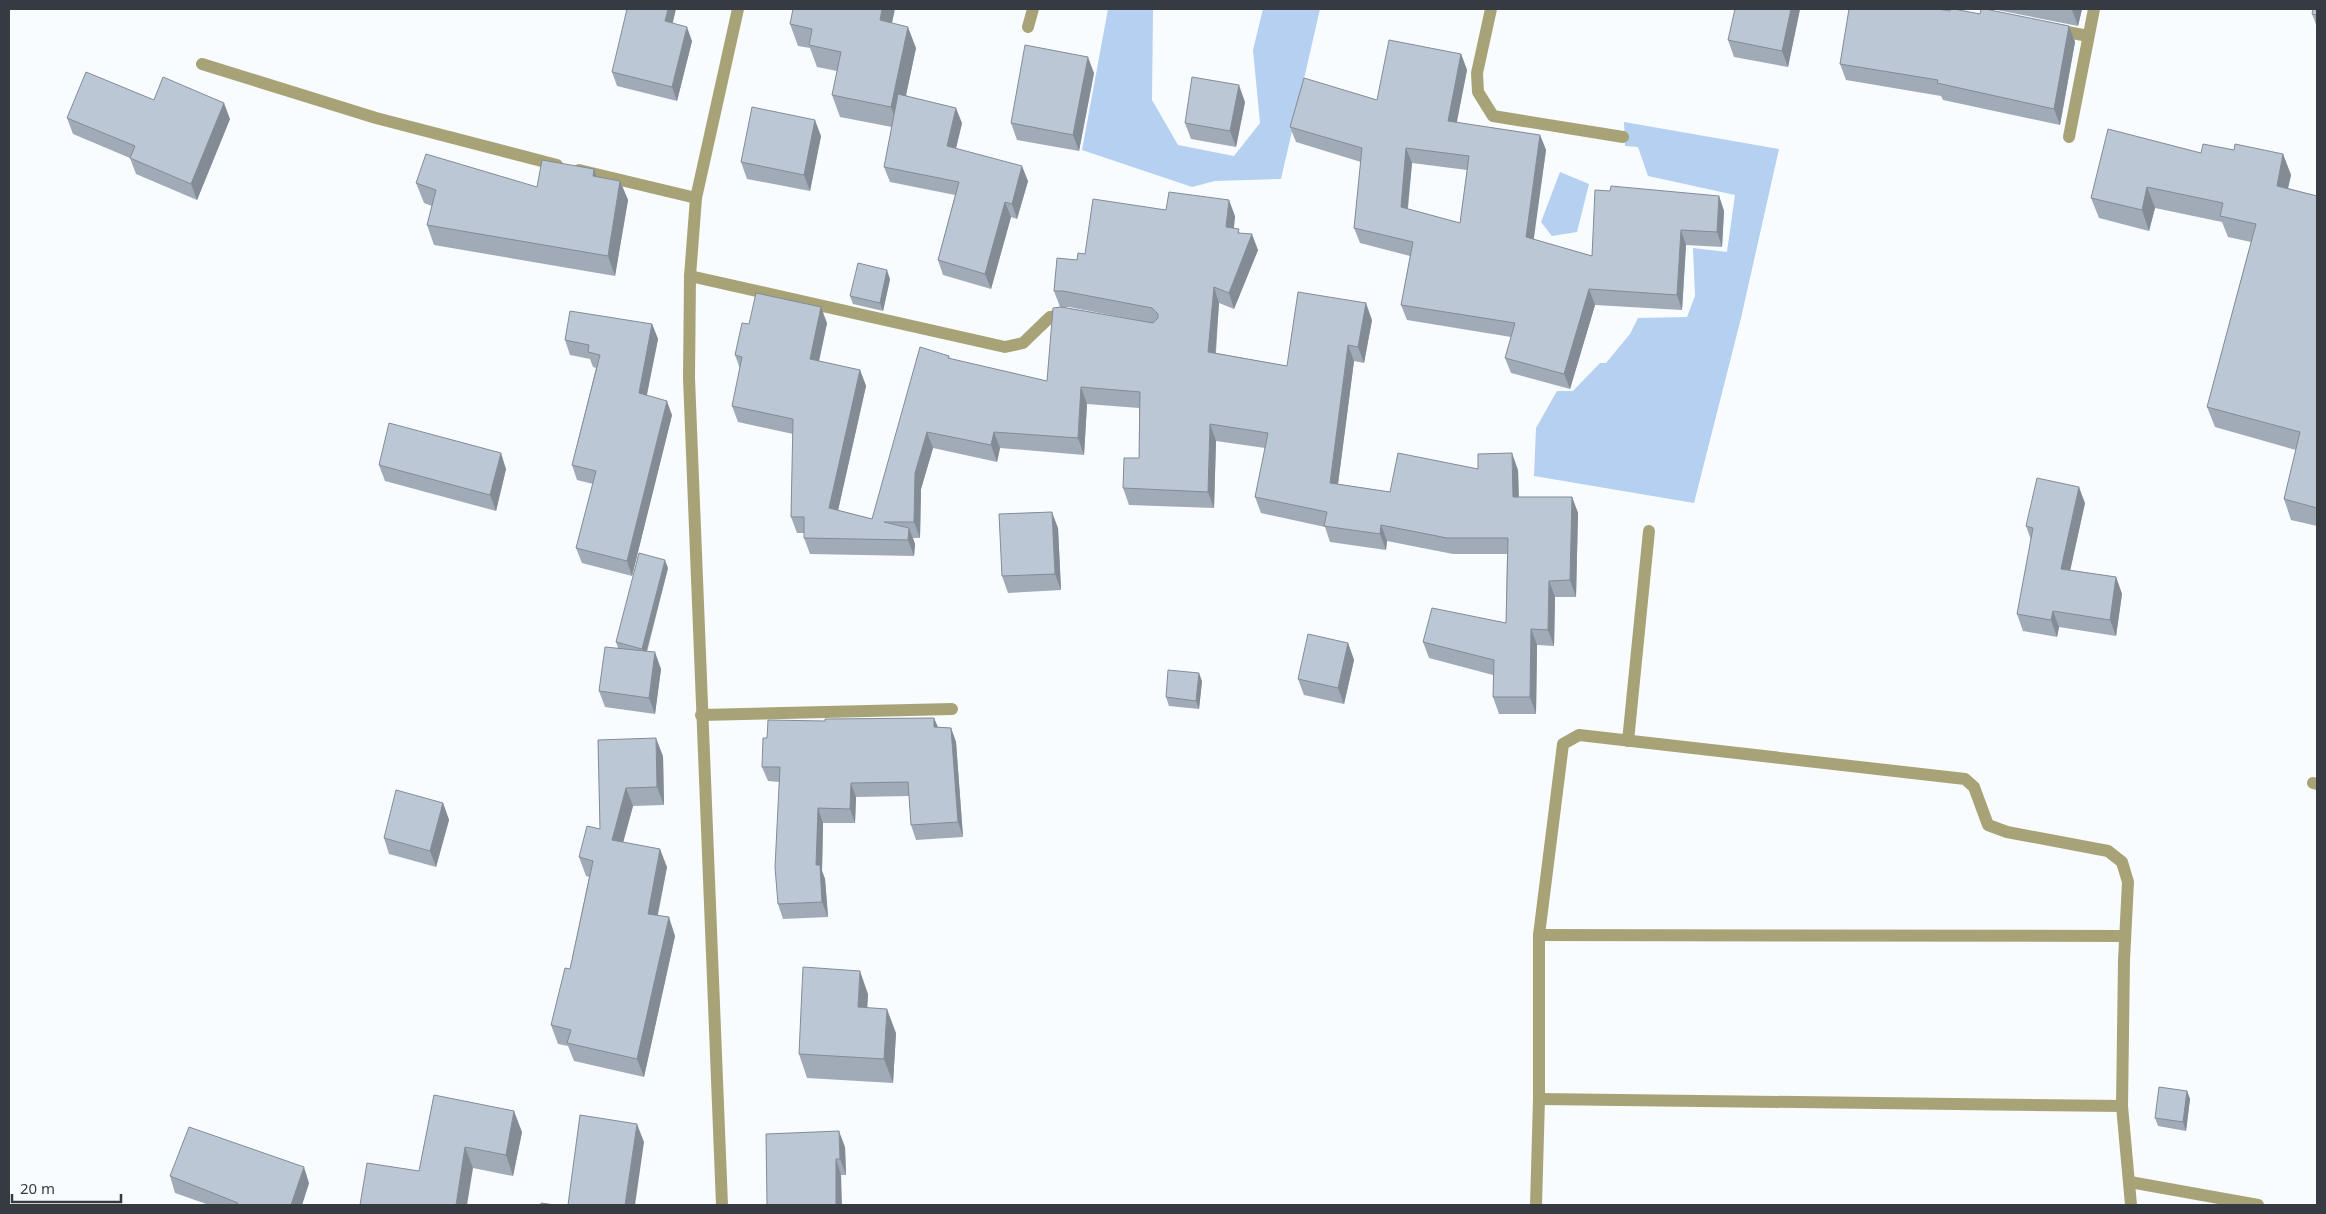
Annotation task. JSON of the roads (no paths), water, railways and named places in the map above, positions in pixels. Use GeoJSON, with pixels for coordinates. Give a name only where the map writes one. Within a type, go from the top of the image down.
{"type":"FeatureCollection","features":[{"type":"Feature","properties":{"kind":"street"},"geometry":{"type":"LineString","coordinates":[[722,1205],[689,378],[690,276],[696,198],[738,9]]}},
{"type":"Feature","properties":{"kind":"street"},"geometry":{"type":"LineString","coordinates":[[1028,27],[1032,9]]}},
{"type":"Feature","properties":{"kind":"street"},"geometry":{"type":"LineString","coordinates":[[1492,9],[1476,73],[1478,92],[1493,116],[1623,137]]}},
{"type":"Feature","properties":{"kind":"street"},"geometry":{"type":"LineString","coordinates":[[2069,137],[2094,9]]}},
{"type":"Feature","properties":{"kind":"street"},"geometry":{"type":"LineString","coordinates":[[2040,26],[2088,36]]}},
{"type":"Feature","properties":{"kind":"street"},"geometry":{"type":"LineString","coordinates":[[202,64],[376,118],[696,198]]}},
{"type":"Feature","properties":{"kind":"street"},"geometry":{"type":"LineString","coordinates":[[690,276],[1005,347],[1023,343],[1050,317],[1067,315],[1085,318]]}},
{"type":"Feature","properties":{"kind":"street"},"geometry":{"type":"LineString","coordinates":[[1628,741],[1650,531]]}},
{"type":"Feature","properties":{"kind":"street"},"geometry":{"type":"LineString","coordinates":[[701,715],[952,709]]}},
{"type":"Feature","properties":{"kind":"street"},"geometry":{"type":"LineString","coordinates":[[1536,1205],[1539,1099],[1539,935],[1563,744],[1579,735],[1965,779],[1974,787],[1988,825],[2007,832],[2108,852],[2122,862],[2128,882],[2125,936],[2122,1106],[2131,1205]]}},
{"type":"Feature","properties":{"kind":"street"},"geometry":{"type":"LineString","coordinates":[[1539,935],[2125,936]]}},
{"type":"Feature","properties":{"kind":"street"},"geometry":{"type":"LineString","coordinates":[[1539,1099],[2122,1106]]}},
{"type":"Feature","properties":{"kind":"street"},"geometry":{"type":"LineString","coordinates":[[2130,1182],[2258,1205]]}}]}
